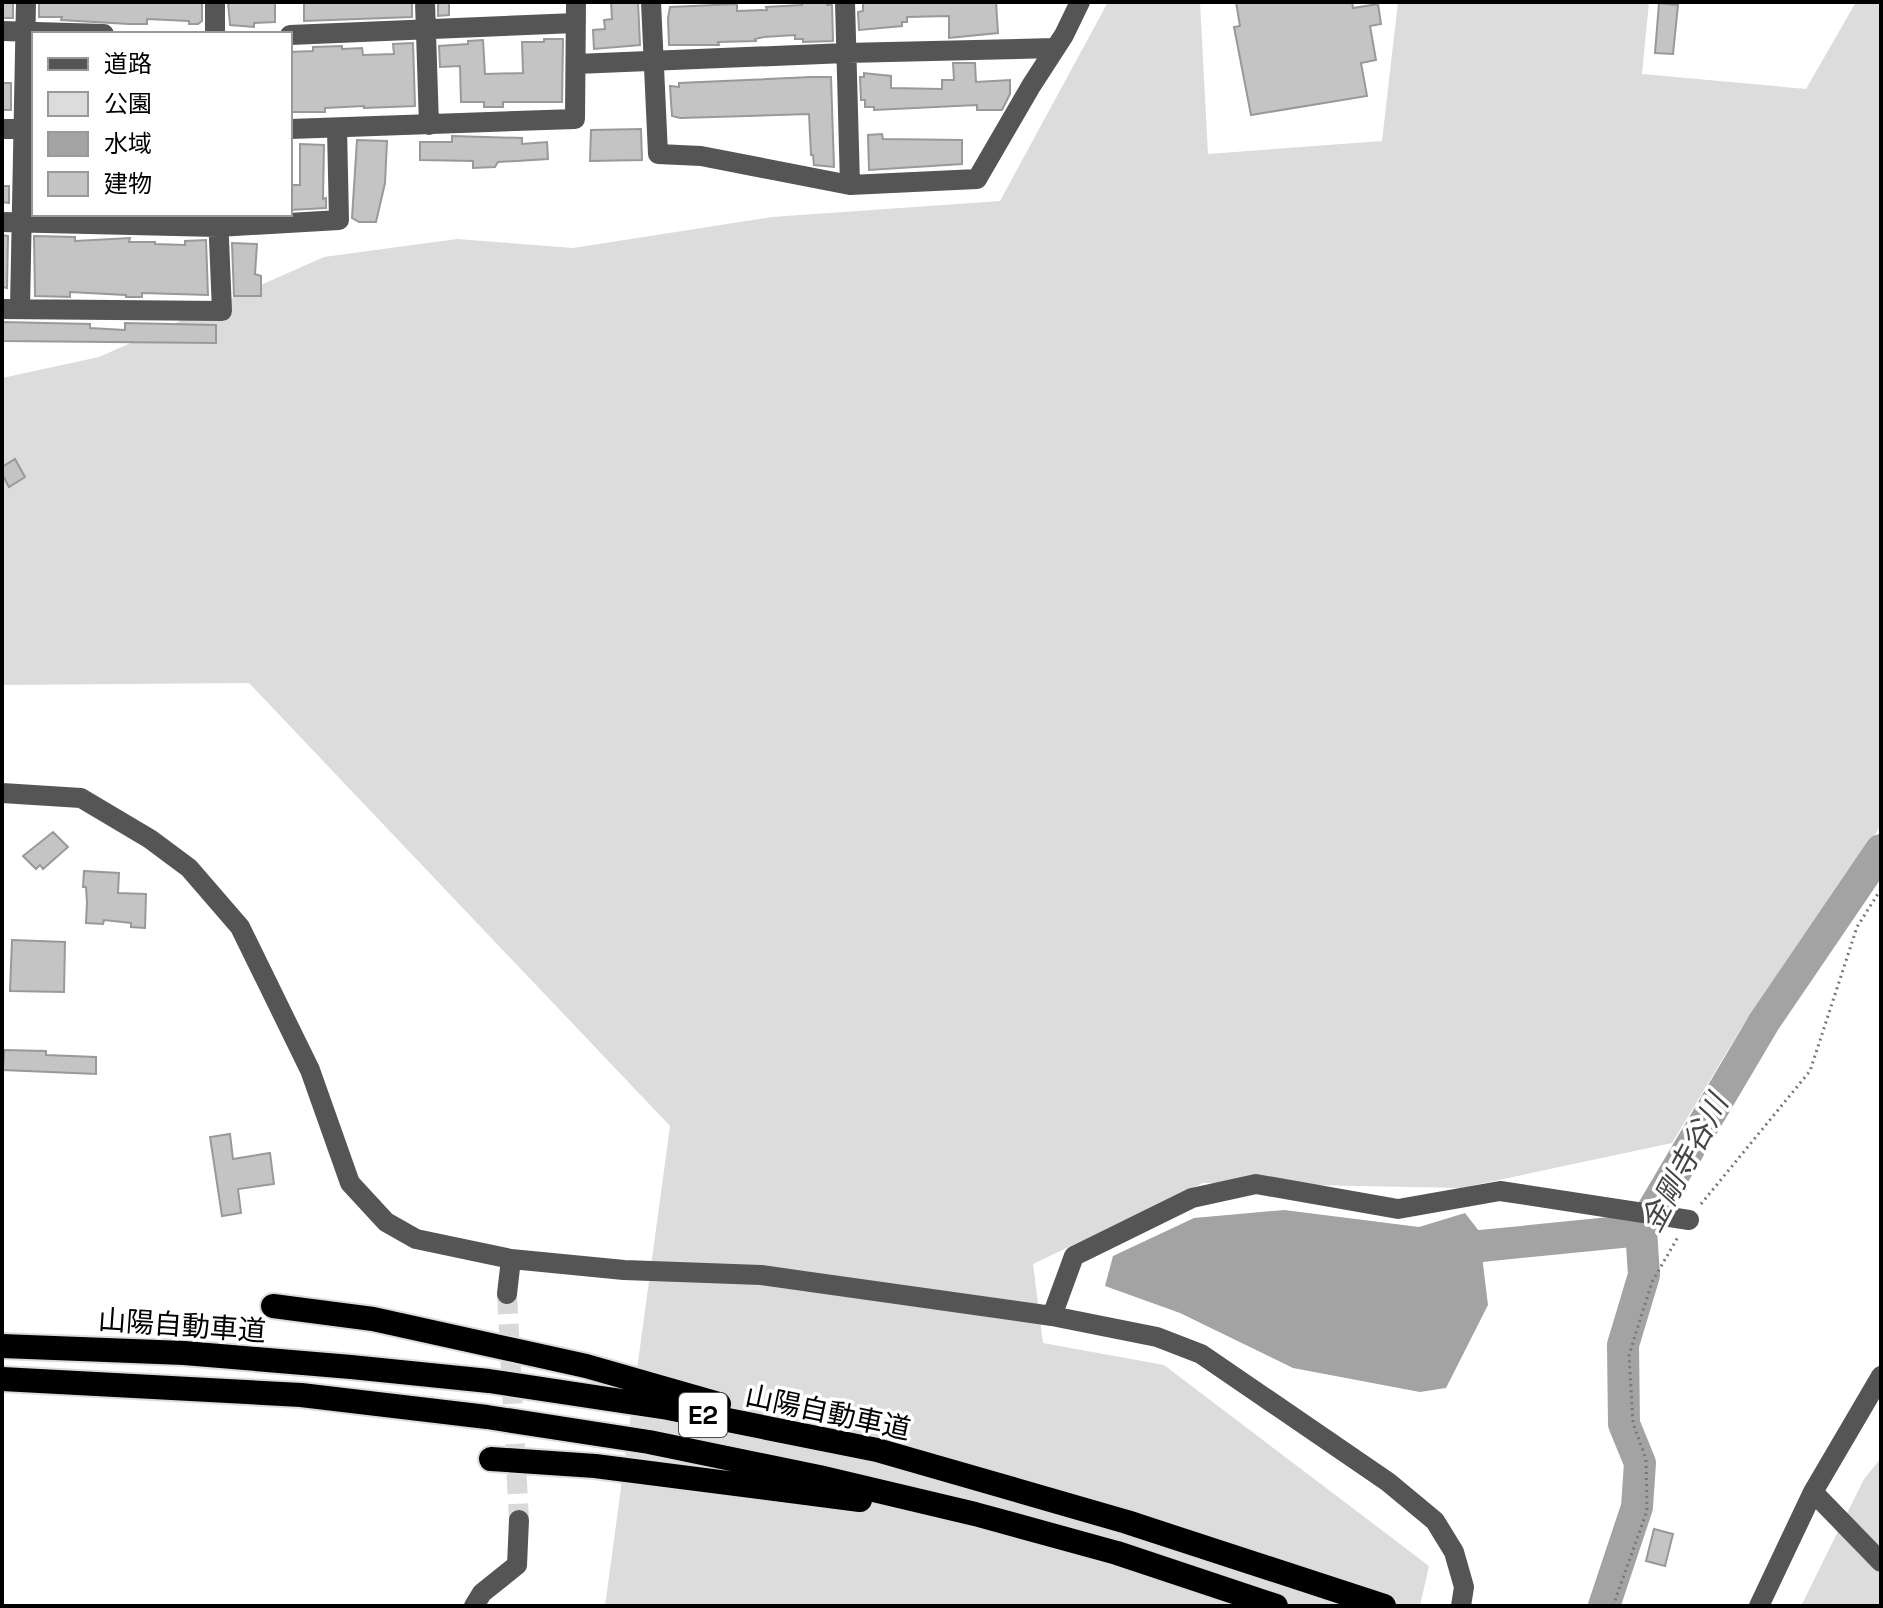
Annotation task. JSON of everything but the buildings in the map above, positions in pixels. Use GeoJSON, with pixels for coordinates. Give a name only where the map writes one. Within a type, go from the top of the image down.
{"type":"FeatureCollection","features":[{"type":"Feature","properties":{"kind":"highway"},"geometry":{"type":"LineString","coordinates":[[273,1306],[373,1319],[586,1366],[877,1450]]}},
{"type":"Feature","properties":{"kind":"highway","name":"山陽自動車道"},"geometry":{"type":"LineString","coordinates":[[2,1346],[184,1353],[489,1381],[668,1408],[877,1450],[1127,1522],[1382,1606]]}},
{"type":"Feature","properties":{"kind":"highway","name":"E2"},"geometry":{"type":"LineString","coordinates":[[2,1379],[301,1395],[487,1417],[649,1442],[819,1477],[975,1514],[1117,1553],[1276,1606]]}},
{"type":"Feature","properties":{"kind":"highway"},"geometry":{"type":"LineString","coordinates":[[491,1459],[595,1466],[855,1499],[992,1530],[1117,1553]]}},
{"type":"Feature","properties":{"kind":"street"},"geometry":{"type":"LineString","coordinates":[[26,2],[30,129],[12,222],[11,309],[222,311],[218,220]]}},
{"type":"Feature","properties":{"kind":"street"},"geometry":{"type":"LineString","coordinates":[[215,2],[215,32]]}},
{"type":"Feature","properties":{"kind":"street"},"geometry":{"type":"LineString","coordinates":[[425,2],[429,125]]}},
{"type":"Feature","properties":{"kind":"street"},"geometry":{"type":"LineString","coordinates":[[292,129],[575,119],[576,2]]}},
{"type":"Feature","properties":{"kind":"street"},"geometry":{"type":"LineString","coordinates":[[651,2],[658,154],[701,156],[850,185],[977,179],[1080,2]]}},
{"type":"Feature","properties":{"kind":"street"},"geometry":{"type":"LineString","coordinates":[[845,2],[850,185]]}},
{"type":"Feature","properties":{"kind":"street"},"geometry":{"type":"LineString","coordinates":[[292,35],[576,23]]}},
{"type":"Feature","properties":{"kind":"street"},"geometry":{"type":"LineString","coordinates":[[2,31],[52,32]]}},
{"type":"Feature","properties":{"kind":"street"},"geometry":{"type":"LineString","coordinates":[[576,64],[1055,48]]}},
{"type":"Feature","properties":{"kind":"street"},"geometry":{"type":"LineString","coordinates":[[12,222],[339,220],[337,128]]}},
{"type":"Feature","properties":{"kind":"street"},"geometry":{"type":"LineString","coordinates":[[2,129],[30,129]]}},
{"type":"Feature","properties":{"kind":"street"},"geometry":{"type":"LineString","coordinates":[[2,793],[81,798],[150,839],[189,868],[240,927],[310,1070],[350,1183],[386,1222],[416,1239],[511,1259],[624,1270],[761,1275],[1052,1316],[1157,1337],[1201,1354],[1388,1482],[1435,1521],[1454,1552],[1464,1587],[1461,1606]]}},
{"type":"Feature","properties":{"kind":"street"},"geometry":{"type":"LineString","coordinates":[[1052,1316],[1074,1256],[1192,1198],[1256,1184],[1398,1209],[1500,1191],[1689,1220]]}},
{"type":"Feature","properties":{"kind":"street"},"geometry":{"type":"LineString","coordinates":[[507,1294],[511,1259]]}},
{"type":"Feature","properties":{"kind":"street"},"geometry":{"type":"LineString","coordinates":[[1759,1606],[1813,1492],[1881,1376]]}},
{"type":"Feature","properties":{"kind":"street"},"geometry":{"type":"LineString","coordinates":[[1813,1492],[1881,1562]]}},
{"type":"Feature","properties":{"kind":"street"},"geometry":{"type":"LineString","coordinates":[[474,1606],[482,1593],[517,1565],[519,1520]]}},
{"type":"Feature","properties":{"kind":"path"},"geometry":{"type":"LineString","coordinates":[[1613,1606],[1647,1511],[1646,1459],[1633,1423],[1629,1355],[1652,1282],[1689,1220],[1810,1071],[1857,927],[1881,889]]}},
{"type":"Feature","properties":{"kind":"green space"},"geometry":{"type":"Polygon","coordinates":[[[1108,2],[1200,2],[1208,154],[1382,141],[1398,2],[1649,2],[1642,74],[1806,89],[1856,2],[1881,2],[1881,826],[1742,1027],[1672,1143],[1461,1188],[1203,1183],[1033,1264],[1043,1343],[1164,1365],[1429,1566],[1420,1606],[605,1606],[670,1126],[249,683],[2,685],[2,378],[99,357],[324,257],[457,239],[573,248],[772,217],[1000,201],[1108,2]]]}},
{"type":"Feature","properties":{"kind":"green space"},"geometry":{"type":"Polygon","coordinates":[[[1881,1458],[1881,1606],[1801,1606],[1864,1479],[1881,1458]]]}},
{"type":"Feature","properties":{"kind":"water"},"geometry":{"type":"Polygon","coordinates":[[[1284,1210],[1419,1227],[1465,1213],[1479,1231],[1488,1305],[1446,1388],[1420,1392],[1293,1368],[1180,1313],[1105,1286],[1113,1256],[1194,1218],[1284,1210]]]}},
{"type":"Feature","properties":{"kind":"waterway","name":"金剛寺谷川"},"geometry":{"type":"LineString","coordinates":[[1604,1606],[1637,1507],[1640,1463],[1624,1424],[1623,1345],[1644,1275],[1641,1230],[1764,1022],[1881,850]]}},
{"type":"Feature","properties":{"kind":"waterway"},"geometry":{"type":"LineString","coordinates":[[1481,1246],[1641,1230]]}},
{"type":"Feature","properties":{"kind":"tunnel"},"geometry":{"type":"LineString","coordinates":[[507,1294],[519,1520]]}}]}
